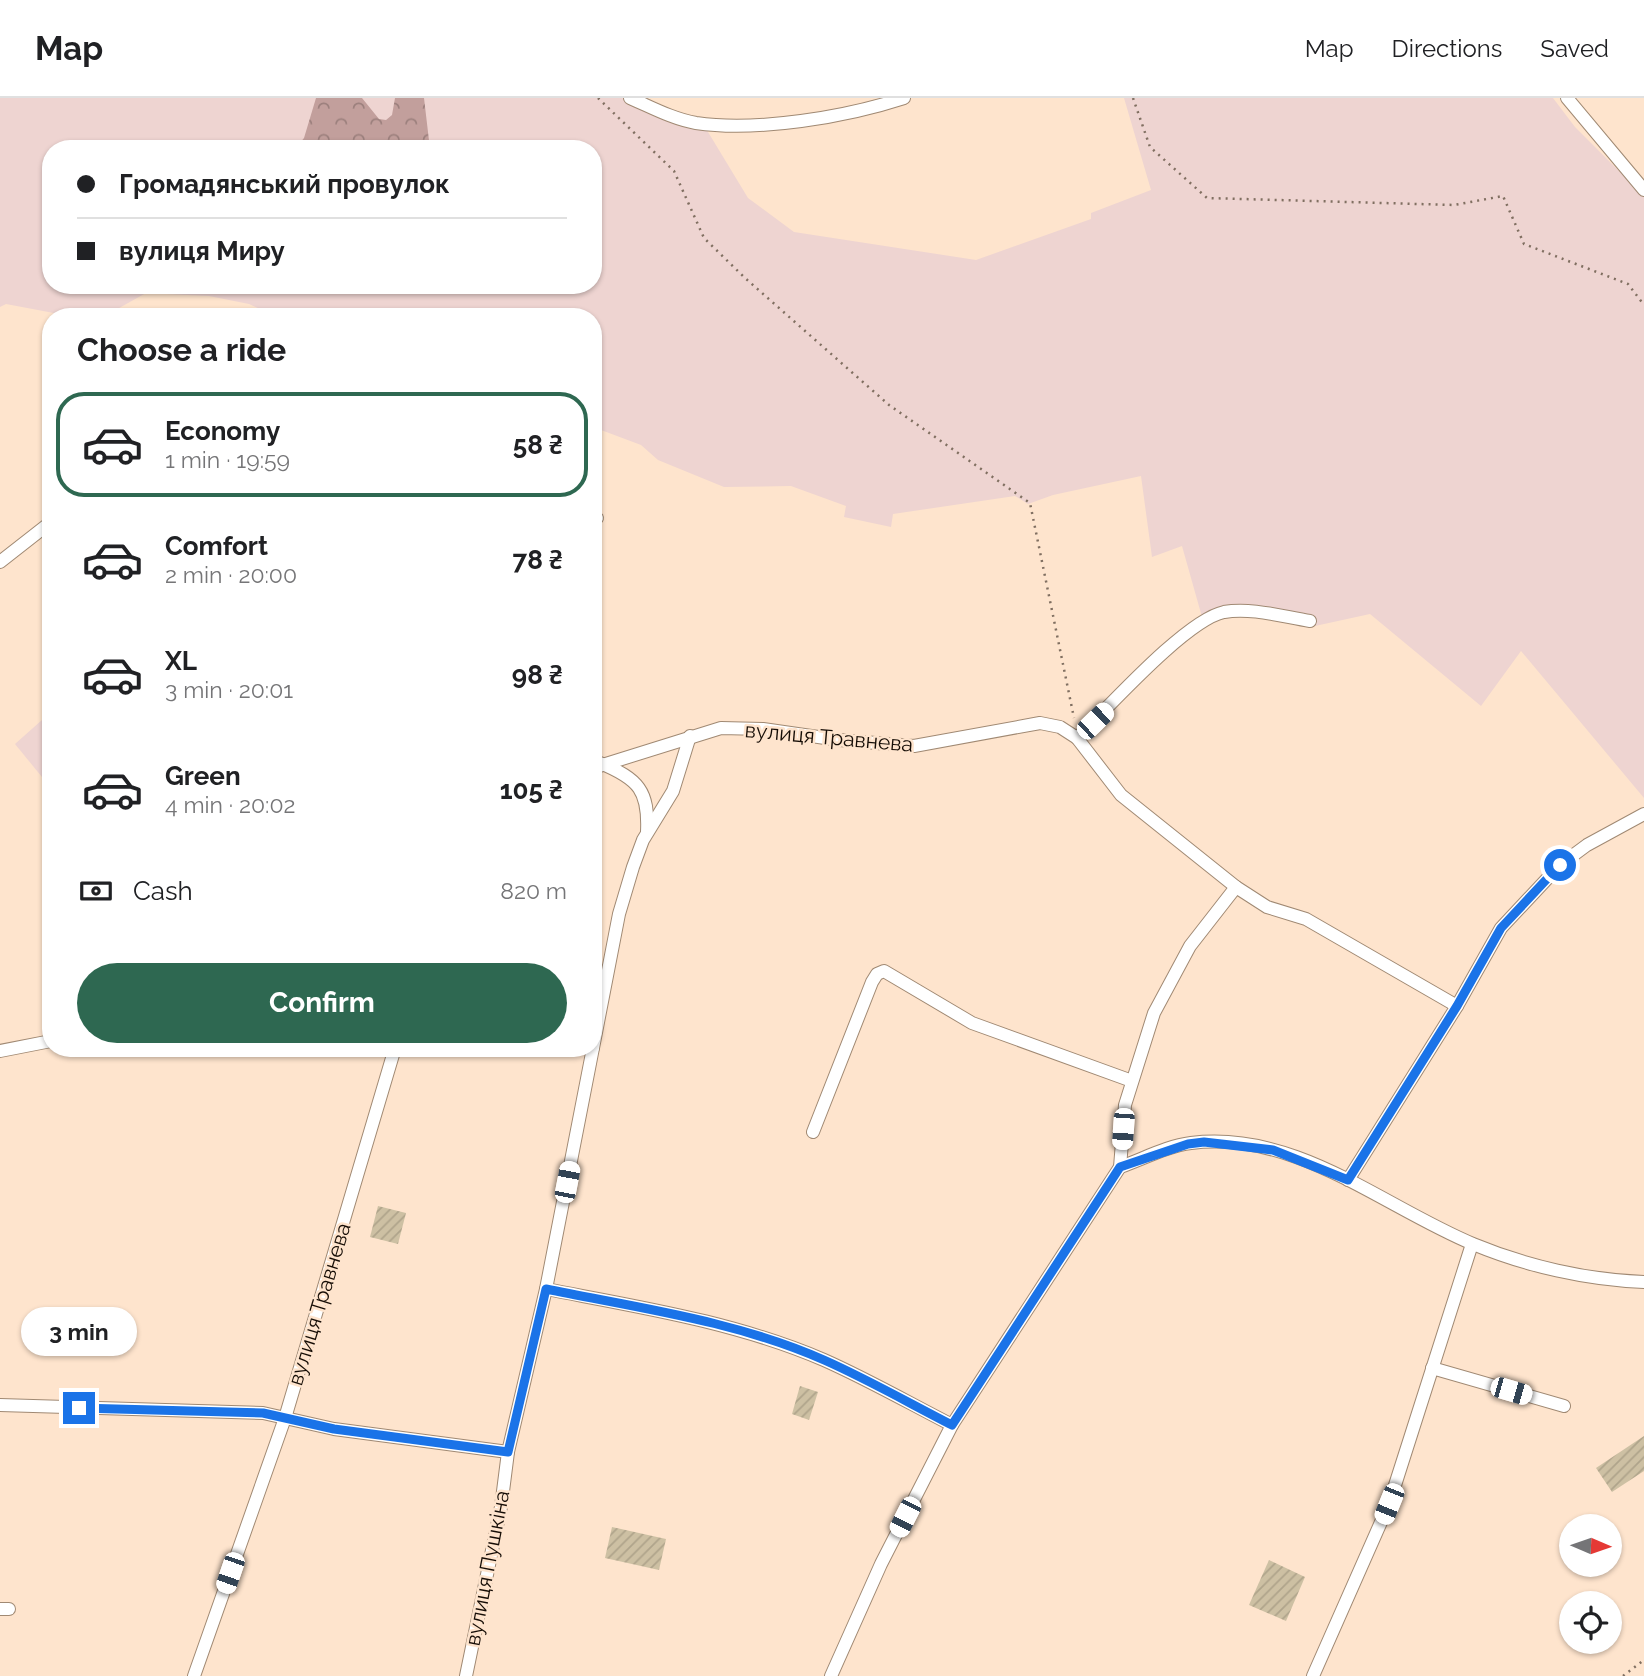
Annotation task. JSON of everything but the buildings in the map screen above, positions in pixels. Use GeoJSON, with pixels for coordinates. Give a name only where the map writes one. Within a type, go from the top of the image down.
{"type":"FeatureCollection","features":[{"type":"Feature","properties":{"kind":"street"},"geometry":{"type":"LineString","coordinates":[[630,98],[671,115],[709,124],[781,123],[836,115],[904,98]]}},
{"type":"Feature","properties":{"kind":"street"},"geometry":{"type":"LineString","coordinates":[[1567,98],[1644,190]]}},
{"type":"Feature","properties":{"kind":"street"},"geometry":{"type":"LineString","coordinates":[[0,562],[42,529]]}},
{"type":"Feature","properties":{"kind":"street"},"geometry":{"type":"LineString","coordinates":[[1310,621],[1241,611],[1213,616],[1165,653],[1077,738],[1121,794],[1236,887],[1267,907],[1306,919],[1457,1006]]}},
{"type":"Feature","properties":{"kind":"street","name":"вулиця Травнева"},"geometry":{"type":"LineString","coordinates":[[602,762],[721,728],[764,729],[914,747],[1040,723],[1060,727],[1077,738]]}},
{"type":"Feature","properties":{"kind":"street","name":"вулиця Пушкіна"},"geometry":{"type":"LineString","coordinates":[[602,1004],[633,867],[647,834],[673,791],[690,736]]}},
{"type":"Feature","properties":{"kind":"street"},"geometry":{"type":"LineString","coordinates":[[602,766],[622,772],[644,794],[648,807],[647,834]]}},
{"type":"Feature","properties":{"kind":"street"},"geometry":{"type":"LineString","coordinates":[[1348,1180],[1457,1006],[1501,928],[1560,865],[1587,845],[1644,814]]}},
{"type":"Feature","properties":{"kind":"street"},"geometry":{"type":"LineString","coordinates":[[831,1676],[881,1563],[952,1425],[1120,1167],[1125,1105],[1154,1013],[1190,946],[1236,887]]}},
{"type":"Feature","properties":{"kind":"street"},"geometry":{"type":"LineString","coordinates":[[813,1132],[872,982],[877,974],[884,971],[972,1023],[1132,1081]]}},
{"type":"Feature","properties":{"kind":"street"},"geometry":{"type":"LineString","coordinates":[[0,1051],[42,1043]]}},
{"type":"Feature","properties":{"kind":"street","name":"вулиця Травнева"},"geometry":{"type":"LineString","coordinates":[[194,1676],[285,1418],[392,1057]]}},
{"type":"Feature","properties":{"kind":"street","name":"вулиця Пушкіна"},"geometry":{"type":"LineString","coordinates":[[467,1676],[501,1507],[508,1452],[546,1289],[591,1057]]}},
{"type":"Feature","properties":{"kind":"street"},"geometry":{"type":"LineString","coordinates":[[1120,1167],[1188,1144],[1214,1143],[1273,1150],[1348,1180],[1472,1244],[1582,1275],[1644,1282]]}},
{"type":"Feature","properties":{"kind":"street"},"geometry":{"type":"LineString","coordinates":[[1313,1676],[1389,1504],[1472,1244]]}},
{"type":"Feature","properties":{"kind":"street"},"geometry":{"type":"LineString","coordinates":[[546,1289],[709,1323],[791,1348],[824,1360],[952,1425]]}},
{"type":"Feature","properties":{"kind":"street"},"geometry":{"type":"LineString","coordinates":[[1432,1368],[1564,1406]]}},
{"type":"Feature","properties":{"kind":"street"},"geometry":{"type":"LineString","coordinates":[[0,1405],[263,1413],[334,1429],[508,1452]]}},
{"type":"Feature","properties":{"kind":"path"},"geometry":{"type":"LineString","coordinates":[[598,98],[674,171],[704,238],[745,278],[889,405],[1030,503],[1077,738]]}},
{"type":"Feature","properties":{"kind":"path"},"geometry":{"type":"LineString","coordinates":[[1133,98],[1150,147],[1207,198],[1454,205],[1503,196],[1524,244],[1628,284],[1644,305]]}},
{"type":"Feature","properties":{"kind":"path"},"geometry":{"type":"LineString","coordinates":[[1623,1676],[1644,1660]]}},
{"type":"Feature","properties":{"kind":"shaded area"},"geometry":{"type":"Polygon","coordinates":[[[0,98],[622,98],[669,118],[705,127],[748,198],[794,232],[976,260],[1091,219],[1091,213],[1151,190],[1124,98],[1553,98],[1575,127],[1644,196],[1644,798],[1521,651],[1481,706],[1370,614],[1315,626],[1310,618],[1260,610],[1202,617],[1182,546],[1152,557],[1141,476],[1053,495],[1028,504],[1015,496],[893,514],[891,527],[844,517],[846,506],[791,486],[724,487],[658,460],[641,445],[602,430],[602,308],[258,308],[209,296],[167,294],[602,294],[602,140],[42,140],[42,294],[144,294],[119,308],[42,308],[42,311],[6,304],[0,307],[0,98]]]}},
{"type":"Feature","properties":{"kind":"shaded area"},"geometry":{"type":"Polygon","coordinates":[[[42,720],[42,777],[15,744],[42,720]]]}},
{"type":"Feature","properties":{"kind":"green space"},"geometry":{"type":"Polygon","coordinates":[[[316,98],[362,98],[379,119],[386,120],[392,115],[395,98],[424,98],[429,140],[302,140],[316,98]]]}},
{"type":"Feature","properties":{"kind":"route"},"geometry":{"type":"LineString","coordinates":[[79,1408],[263,1413],[334,1429],[508,1452],[546,1289],[709,1323],[791,1348],[824,1360],[952,1425],[1120,1167],[1174,1148],[1204,1142],[1273,1150],[1308,1161],[1348,1180],[1457,1006],[1501,928],[1560,865]]}}]}
